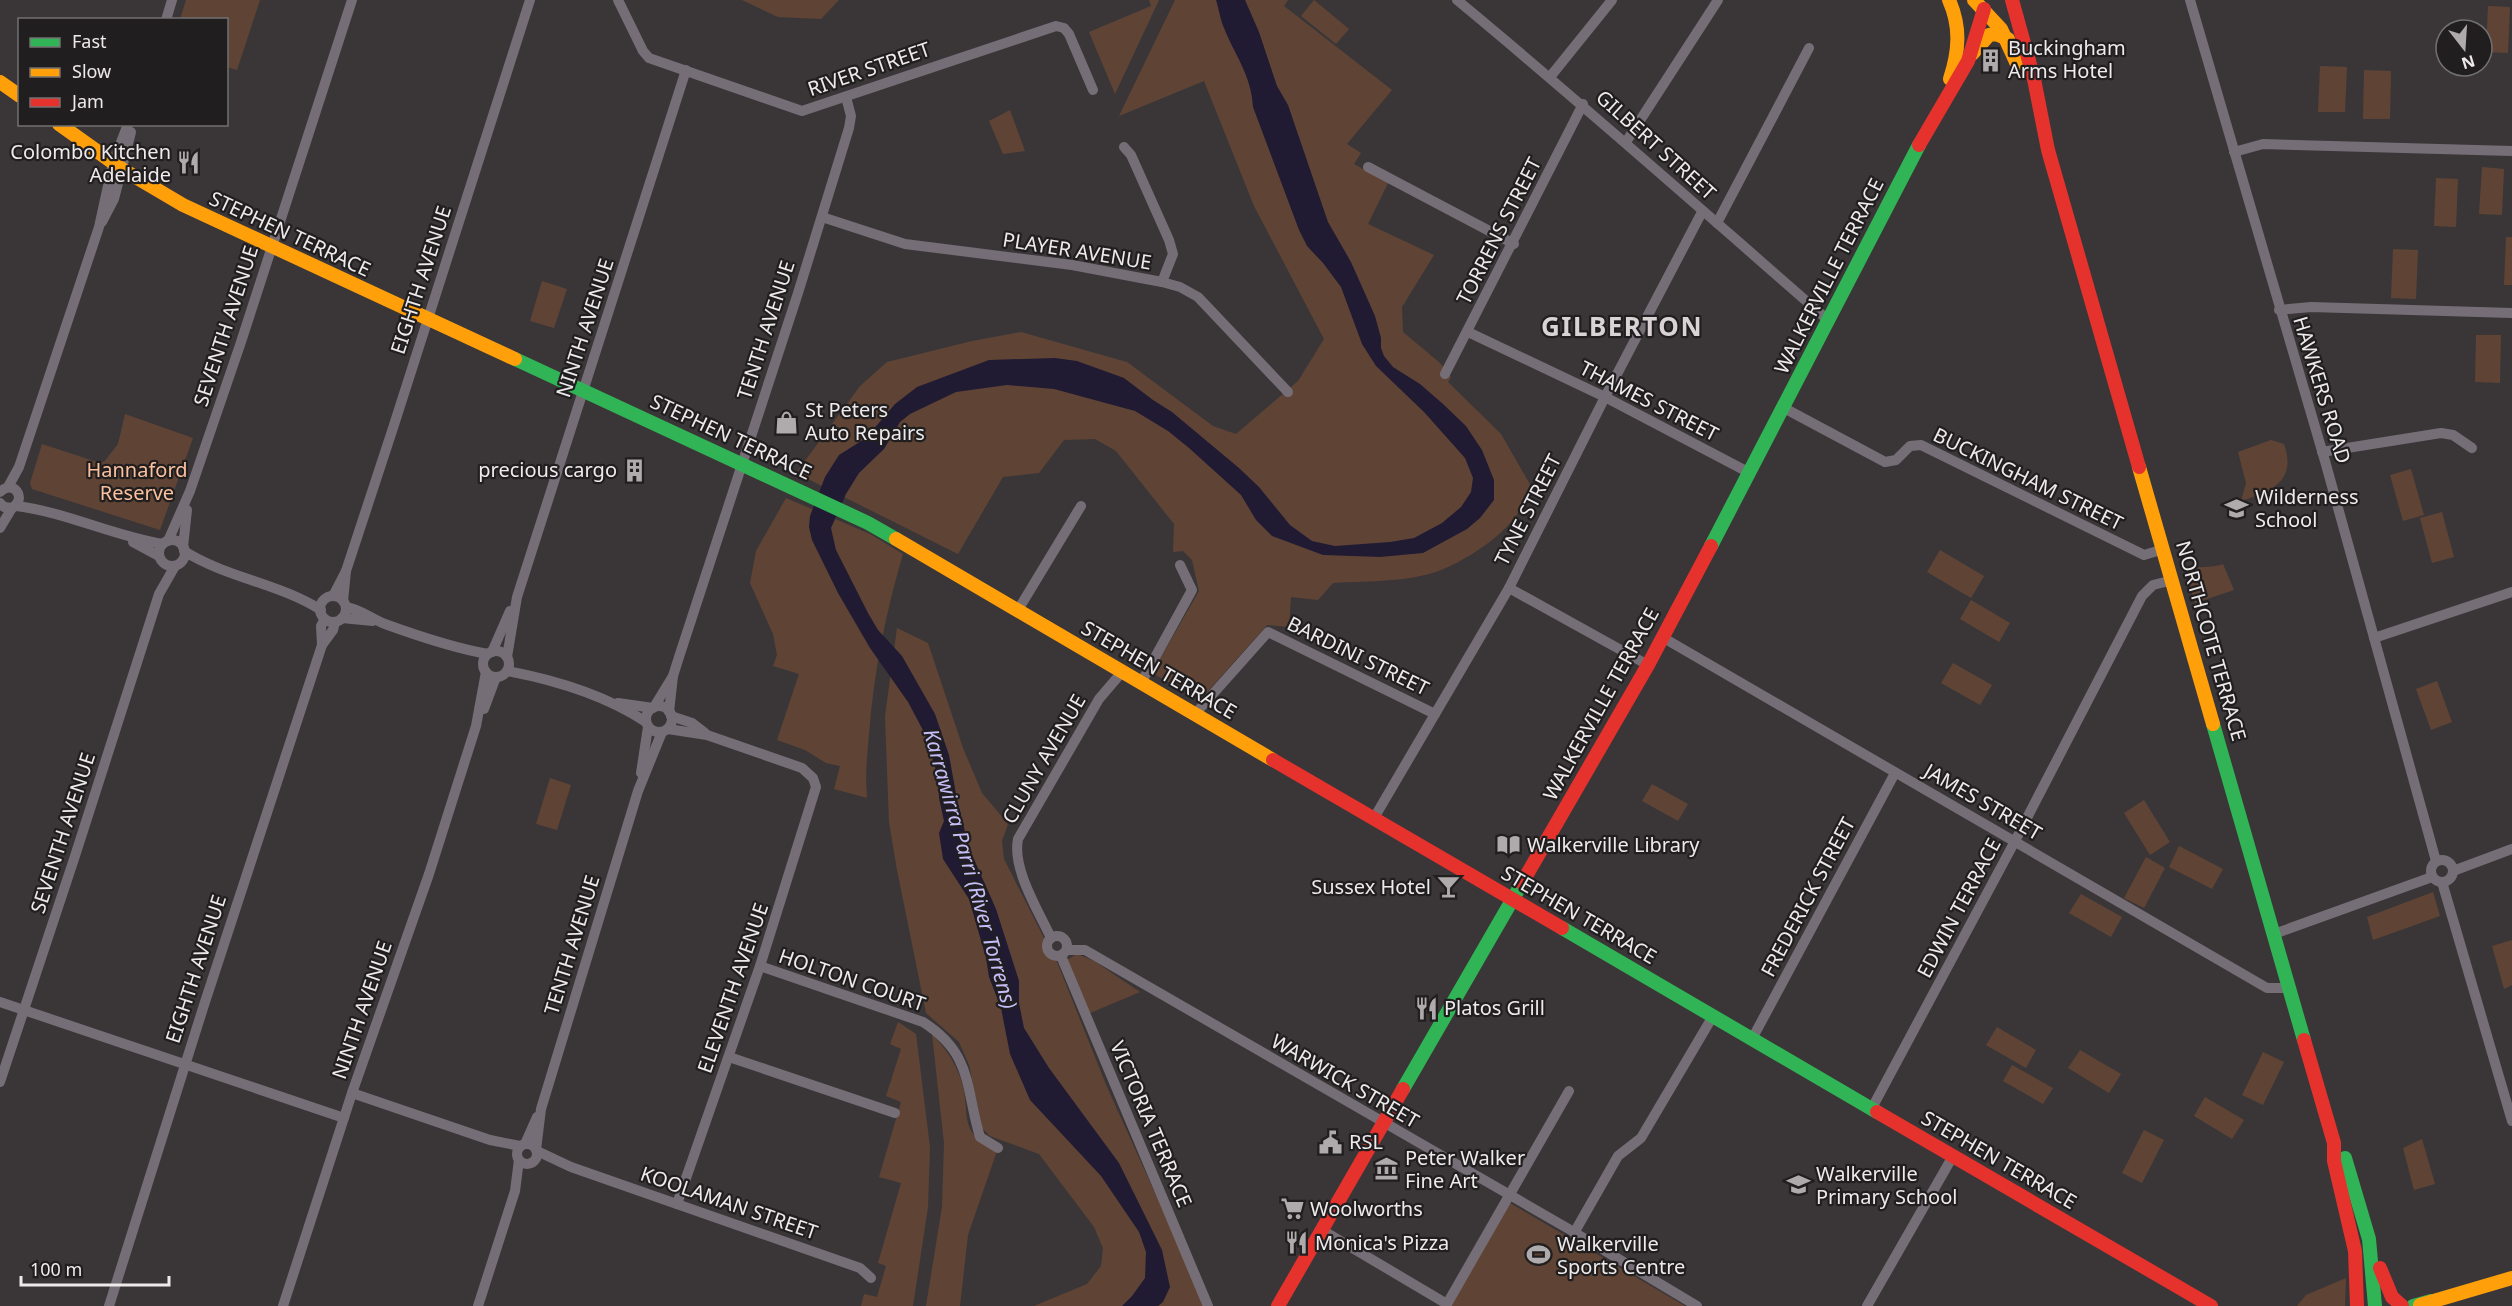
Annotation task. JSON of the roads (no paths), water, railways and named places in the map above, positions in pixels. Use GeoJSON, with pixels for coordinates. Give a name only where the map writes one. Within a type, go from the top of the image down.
{"type":"FeatureCollection","features":[{"type":"Feature","properties":{"kind":"main road","name":"WALKERVILLE TERRACE"},"geometry":{"type":"LineString","coordinates":[[1938,110],[1955,66],[1959,48],[1958,23],[1949,0]]}},
{"type":"Feature","properties":{"kind":"main road","name":"NORTHCOTE TERRACE"},"geometry":{"type":"LineString","coordinates":[[2012,0],[2034,79],[2048,150],[2334,1143],[2334,1161],[2355,1251],[2357,1306]]}},
{"type":"Feature","properties":{"kind":"main road","name":"WALKERVILLE TERRACE"},"geometry":{"type":"LineString","coordinates":[[1278,1306],[1648,665],[1938,110],[1972,54],[1983,2]]}},
{"type":"Feature","properties":{"kind":"main road","name":"NORTHCOTE TERRACE"},"geometry":{"type":"LineString","coordinates":[[1983,2],[2008,39],[2036,123],[2048,150]]}},
{"type":"Feature","properties":{"kind":"main road"},"geometry":{"type":"LineString","coordinates":[[1972,54],[1989,35],[1996,34],[2008,39]]}},
{"type":"Feature","properties":{"kind":"main road"},"geometry":{"type":"LineString","coordinates":[[0,82],[18,95]]}},
{"type":"Feature","properties":{"kind":"main road","name":"STEPHEN TERRACE"},"geometry":{"type":"LineString","coordinates":[[62,126],[117,166],[168,198],[868,523],[944,565],[1122,672],[2211,1306]]}},
{"type":"Feature","properties":{"kind":"main road","name":"NORTHCOTE TERRACE"},"geometry":{"type":"LineString","coordinates":[[2334,1143],[2348,1163],[2369,1239],[2375,1306]]}},
{"type":"Feature","properties":{"kind":"main road"},"geometry":{"type":"LineString","coordinates":[[2369,1239],[2390,1293],[2394,1300],[2402,1306]]}},
{"type":"Feature","properties":{"kind":"main road"},"geometry":{"type":"LineString","coordinates":[[2415,1306],[2512,1278]]}},
{"type":"Feature","properties":{"kind":"main road"},"geometry":{"type":"LineString","coordinates":[[2458,1306],[2497,1283]]}},
{"type":"Feature","properties":{"kind":"street"},"geometry":{"type":"LineString","coordinates":[[167,18],[172,0]]}},
{"type":"Feature","properties":{"kind":"street","name":"SEVENTH AVENUE"},"geometry":{"type":"LineString","coordinates":[[165,543],[190,492],[352,0]]}},
{"type":"Feature","properties":{"kind":"street","name":"EIGHTH AVENUE"},"geometry":{"type":"LineString","coordinates":[[337,601],[530,0]]}},
{"type":"Feature","properties":{"kind":"street","name":"RIVER STREET"},"geometry":{"type":"LineString","coordinates":[[618,0],[645,55],[802,111],[1056,26],[1064,28],[1070,34],[1093,90]]}},
{"type":"Feature","properties":{"kind":"street","name":"GILBERT STREET"},"geometry":{"type":"LineString","coordinates":[[1458,0],[1583,104],[1702,212],[1828,320]]}},
{"type":"Feature","properties":{"kind":"street"},"geometry":{"type":"LineString","coordinates":[[1550,77],[1612,0]]}},
{"type":"Feature","properties":{"kind":"street"},"geometry":{"type":"LineString","coordinates":[[1626,142],[1718,0]]}},
{"type":"Feature","properties":{"kind":"street","name":"HAWKERS ROAD"},"geometry":{"type":"LineString","coordinates":[[2190,0],[2279,310],[2324,457],[2436,861]]}},
{"type":"Feature","properties":{"kind":"street"},"geometry":{"type":"LineString","coordinates":[[1717,223],[1809,48]]}},
{"type":"Feature","properties":{"kind":"street","name":"NINTH AVENUE"},"geometry":{"type":"LineString","coordinates":[[283,1306],[352,1093],[429,874],[476,726],[489,672],[485,658],[490,653],[517,597],[686,70]]}},
{"type":"Feature","properties":{"kind":"street","name":"TENTH AVENUE"},"geometry":{"type":"LineString","coordinates":[[670,714],[673,676],[822,218],[851,120],[846,97]]}},
{"type":"Feature","properties":{"kind":"street","name":"TORRENS STREET"},"geometry":{"type":"LineString","coordinates":[[1445,374],[1514,244],[1583,104]]}},
{"type":"Feature","properties":{"kind":"street"},"geometry":{"type":"LineString","coordinates":[[0,528],[99,227],[110,211],[117,166],[130,126]]}},
{"type":"Feature","properties":{"kind":"street"},"geometry":{"type":"LineString","coordinates":[[2234,152],[2263,144],[2512,151]]}},
{"type":"Feature","properties":{"kind":"street"},"geometry":{"type":"LineString","coordinates":[[1124,147],[1131,155],[1173,254],[1162,282]]}},
{"type":"Feature","properties":{"kind":"street"},"geometry":{"type":"LineString","coordinates":[[1368,167],[1514,244]]}},
{"type":"Feature","properties":{"kind":"street","name":"TYNE STREET"},"geometry":{"type":"LineString","coordinates":[[1374,818],[1509,588],[1605,397],[1702,212]]}},
{"type":"Feature","properties":{"kind":"street","name":"PLAYER AVENUE"},"geometry":{"type":"LineString","coordinates":[[822,218],[905,244],[1072,265],[1180,287],[1198,297],[1288,392]]}},
{"type":"Feature","properties":{"kind":"street"},"geometry":{"type":"LineString","coordinates":[[2279,310],[2311,307],[2512,313]]}},
{"type":"Feature","properties":{"kind":"street","name":"THAMES STREET"},"geometry":{"type":"LineString","coordinates":[[1468,332],[1605,397],[1748,472]]}},
{"type":"Feature","properties":{"kind":"street","name":"BUCKINGHAM STREET"},"geometry":{"type":"LineString","coordinates":[[1784,408],[1885,462],[1896,460],[1910,446],[1921,445],[2144,555],[2164,549]]}},
{"type":"Feature","properties":{"kind":"street"},"geometry":{"type":"LineString","coordinates":[[2324,457],[2372,445],[2441,433],[2453,435],[2472,448]]}},
{"type":"Feature","properties":{"kind":"street","name":"SEVENTH AVENUE"},"geometry":{"type":"LineString","coordinates":[[184,549],[190,492]]}},
{"type":"Feature","properties":{"kind":"street"},"geometry":{"type":"LineString","coordinates":[[0,523],[0,504],[10,494]]}},
{"type":"Feature","properties":{"kind":"street"},"geometry":{"type":"LineString","coordinates":[[10,494],[40,508],[120,534],[165,543],[177,542],[207,565],[300,597],[337,601],[379,621],[440,642],[490,653],[502,653],[508,664]]}},
{"type":"Feature","properties":{"kind":"street"},"geometry":{"type":"LineString","coordinates":[[1018,610],[1081,506]]}},
{"type":"Feature","properties":{"kind":"street"},"geometry":{"type":"LineString","coordinates":[[120,534],[160,559],[165,565],[207,565]]}},
{"type":"Feature","properties":{"kind":"street"},"geometry":{"type":"LineString","coordinates":[[160,559],[165,543]]}},
{"type":"Feature","properties":{"kind":"street"},"geometry":{"type":"LineString","coordinates":[[178,564],[184,549]]}},
{"type":"Feature","properties":{"kind":"street","name":"SEVENTH AVENUE"},"geometry":{"type":"LineString","coordinates":[[159,594],[160,559]]}},
{"type":"Feature","properties":{"kind":"street","name":"SEVENTH AVENUE"},"geometry":{"type":"LineString","coordinates":[[0,1082],[159,594],[178,564]]}},
{"type":"Feature","properties":{"kind":"street"},"geometry":{"type":"LineString","coordinates":[[1142,683],[1192,590],[1180,565]]}},
{"type":"Feature","properties":{"kind":"street","name":"EDWIN TERRACE"},"geometry":{"type":"LineString","coordinates":[[1872,1108],[2015,841],[2142,596],[2153,585],[2173,580]]}},
{"type":"Feature","properties":{"kind":"street"},"geometry":{"type":"LineString","coordinates":[[1509,588],[1648,665]]}},
{"type":"Feature","properties":{"kind":"street"},"geometry":{"type":"LineString","coordinates":[[2374,638],[2512,592]]}},
{"type":"Feature","properties":{"kind":"street"},"geometry":{"type":"LineString","coordinates":[[300,597],[331,617],[379,621]]}},
{"type":"Feature","properties":{"kind":"street","name":"NINTH AVENUE"},"geometry":{"type":"LineString","coordinates":[[508,664],[517,597]]}},
{"type":"Feature","properties":{"kind":"street"},"geometry":{"type":"LineString","coordinates":[[331,617],[337,601]]}},
{"type":"Feature","properties":{"kind":"street"},"geometry":{"type":"LineString","coordinates":[[331,617],[322,603],[337,601]]}},
{"type":"Feature","properties":{"kind":"street","name":"EIGHTH AVENUE"},"geometry":{"type":"LineString","coordinates":[[109,1306],[185,1063],[322,645],[333,630],[331,617]]}},
{"type":"Feature","properties":{"kind":"street","name":"BARDINI STREET"},"geometry":{"type":"LineString","coordinates":[[1194,714],[1268,632],[1435,714]]}},
{"type":"Feature","properties":{"kind":"street","name":"JAMES STREET"},"geometry":{"type":"LineString","coordinates":[[1662,637],[2267,988],[2288,988]]}},
{"type":"Feature","properties":{"kind":"street"},"geometry":{"type":"LineString","coordinates":[[440,642],[489,672],[508,664],[523,667],[548,680],[612,702],[653,708],[664,707],[670,714],[692,723],[707,735]]}},
{"type":"Feature","properties":{"kind":"street","name":"CLUNY AVENUE"},"geometry":{"type":"LineString","coordinates":[[1051,938],[1019,866],[1016,850],[1018,839],[1099,699],[1122,672]]}},
{"type":"Feature","properties":{"kind":"street","name":"TENTH AVENUE"},"geometry":{"type":"LineString","coordinates":[[653,708],[673,676]]}},
{"type":"Feature","properties":{"kind":"street"},"geometry":{"type":"LineString","coordinates":[[612,702],[655,731],[707,735]]}},
{"type":"Feature","properties":{"kind":"street"},"geometry":{"type":"LineString","coordinates":[[647,724],[647,714],[653,708]]}},
{"type":"Feature","properties":{"kind":"street"},"geometry":{"type":"LineString","coordinates":[[665,730],[671,723],[670,714]]}},
{"type":"Feature","properties":{"kind":"street","name":"TENTH AVENUE"},"geometry":{"type":"LineString","coordinates":[[638,791],[647,724]]}},
{"type":"Feature","properties":{"kind":"street","name":"TENTH AVENUE"},"geometry":{"type":"LineString","coordinates":[[478,1306],[638,791],[665,730]]}},
{"type":"Feature","properties":{"kind":"street","name":"ELEVENTH AVENUE"},"geometry":{"type":"LineString","coordinates":[[677,1204],[760,966],[816,787],[815,782],[802,768],[707,735]]}},
{"type":"Feature","properties":{"kind":"street","name":"FREDERICK STREET"},"geometry":{"type":"LineString","coordinates":[[1752,1039],[1895,773]]}},
{"type":"Feature","properties":{"kind":"street"},"geometry":{"type":"LineString","coordinates":[[2274,934],[2437,880],[2449,880],[2453,871],[2512,849]]}},
{"type":"Feature","properties":{"kind":"street"},"geometry":{"type":"LineString","coordinates":[[2453,871],[2448,861],[2436,861],[2430,870],[2437,880],[2512,1121]]}},
{"type":"Feature","properties":{"kind":"street"},"geometry":{"type":"LineString","coordinates":[[1059,936],[1064,939],[1064,953],[1053,956],[1048,951],[1047,944],[1051,938],[1059,936]]}},
{"type":"Feature","properties":{"kind":"street","name":"WARWICK STREET"},"geometry":{"type":"LineString","coordinates":[[1064,953],[1085,950],[1697,1306]]}},
{"type":"Feature","properties":{"kind":"street","name":"VICTORIA TERRACE"},"geometry":{"type":"LineString","coordinates":[[1064,953],[1068,977],[1208,1306]]}},
{"type":"Feature","properties":{"kind":"street","name":"HOLTON COURT"},"geometry":{"type":"LineString","coordinates":[[760,966],[923,1022],[942,1034],[963,1065],[980,1137],[998,1148]]}},
{"type":"Feature","properties":{"kind":"street"},"geometry":{"type":"LineString","coordinates":[[0,1002],[344,1118]]}},
{"type":"Feature","properties":{"kind":"street"},"geometry":{"type":"LineString","coordinates":[[1574,1233],[1618,1156],[1641,1138],[1713,1016]]}},
{"type":"Feature","properties":{"kind":"street"},"geometry":{"type":"LineString","coordinates":[[729,1057],[895,1113]]}},
{"type":"Feature","properties":{"kind":"street"},"geometry":{"type":"LineString","coordinates":[[1322,1230],[1447,1304],[1569,1091]]}},
{"type":"Feature","properties":{"kind":"street","name":"KOOLAMAN STREET"},"geometry":{"type":"LineString","coordinates":[[352,1093],[860,1268],[871,1278]]}},
{"type":"Feature","properties":{"kind":"street"},"geometry":{"type":"LineString","coordinates":[[1867,1306],[1953,1156]]}},
{"type":"Feature","properties":{"kind":"water","name":"Karrawirra Parri (River Torrens)"},"geometry":{"type":"Polygon","coordinates":[[[1216,0],[1245,0],[1259,32],[1277,86],[1288,105],[1328,222],[1351,262],[1375,316],[1384,356],[1393,367],[1420,384],[1466,426],[1482,450],[1494,480],[1494,500],[1480,518],[1467,529],[1423,553],[1380,557],[1323,555],[1272,536],[1256,520],[1241,495],[1168,431],[1135,411],[1054,389],[1007,385],[956,392],[910,414],[900,422],[884,449],[859,473],[846,494],[831,528],[836,550],[868,613],[878,630],[902,656],[935,714],[949,755],[969,848],[996,909],[1019,981],[1019,1003],[1024,1028],[1049,1068],[1119,1163],[1162,1250],[1170,1287],[1163,1302],[1158,1306],[1122,1306],[1145,1278],[1146,1252],[1139,1232],[1101,1176],[1030,1100],[1010,1054],[1001,1008],[989,977],[986,958],[969,899],[943,859],[939,833],[944,821],[939,798],[938,777],[925,734],[908,702],[870,648],[838,593],[812,540],[809,527],[810,516],[825,477],[839,455],[866,438],[895,404],[917,387],[989,360],[1055,358],[1077,361],[1124,378],[1172,412],[1239,468],[1259,487],[1290,525],[1312,541],[1335,546],[1414,538],[1442,523],[1461,507],[1471,492],[1473,478],[1465,458],[1424,412],[1376,366],[1362,344],[1341,287],[1307,246],[1299,230],[1253,107],[1246,75],[1228,38],[1216,0]]]}},
{"type":"Feature","properties":{"kind":"place","name":"Buckingham Arms Hotel"},"geometry":{"type":"Point","coordinates":[1990,60]}},
{"type":"Feature","properties":{"kind":"place","name":"Colombo Kitchen Adelaide"},"geometry":{"type":"Point","coordinates":[189,163]}},
{"type":"Feature","properties":{"kind":"place","name":"St Peters Auto Repairs"},"geometry":{"type":"Point","coordinates":[787,422]}},
{"type":"Feature","properties":{"kind":"place","name":"precious cargo"},"geometry":{"type":"Point","coordinates":[635,470]}},
{"type":"Feature","properties":{"kind":"place","name":"Wilderness School"},"geometry":{"type":"Point","coordinates":[2237,509]}},
{"type":"Feature","properties":{"kind":"place","name":"Walkerville Library"},"geometry":{"type":"Point","coordinates":[1509,845]}},
{"type":"Feature","properties":{"kind":"place","name":"Sussex Hotel"},"geometry":{"type":"Point","coordinates":[1449,887]}},
{"type":"Feature","properties":{"kind":"place","name":"Platos Grill"},"geometry":{"type":"Point","coordinates":[1426,1008]}},
{"type":"Feature","properties":{"kind":"place","name":"RSL"},"geometry":{"type":"Point","coordinates":[1331,1142]}},
{"type":"Feature","properties":{"kind":"place","name":"Peter Walker Fine Art"},"geometry":{"type":"Point","coordinates":[1387,1169]}},
{"type":"Feature","properties":{"kind":"place","name":"Walkerville Primary School"},"geometry":{"type":"Point","coordinates":[1798,1185]}},
{"type":"Feature","properties":{"kind":"place","name":"Woolworths"},"geometry":{"type":"Point","coordinates":[1292,1209]}},
{"type":"Feature","properties":{"kind":"place","name":"Monica's Pizza"},"geometry":{"type":"Point","coordinates":[1297,1243]}},
{"type":"Feature","properties":{"kind":"place","name":"Walkerville Sports Centre"},"geometry":{"type":"Point","coordinates":[1539,1255]}},
{"type":"Feature","properties":{"kind":"district","name":"GILBERTON"},"geometry":{"type":"Point","coordinates":[1622,327]}},
{"type":"Feature","properties":{"kind":"park label","name":"Hannaford Reserve"},"geometry":{"type":"Point","coordinates":[137,482]}}]}
